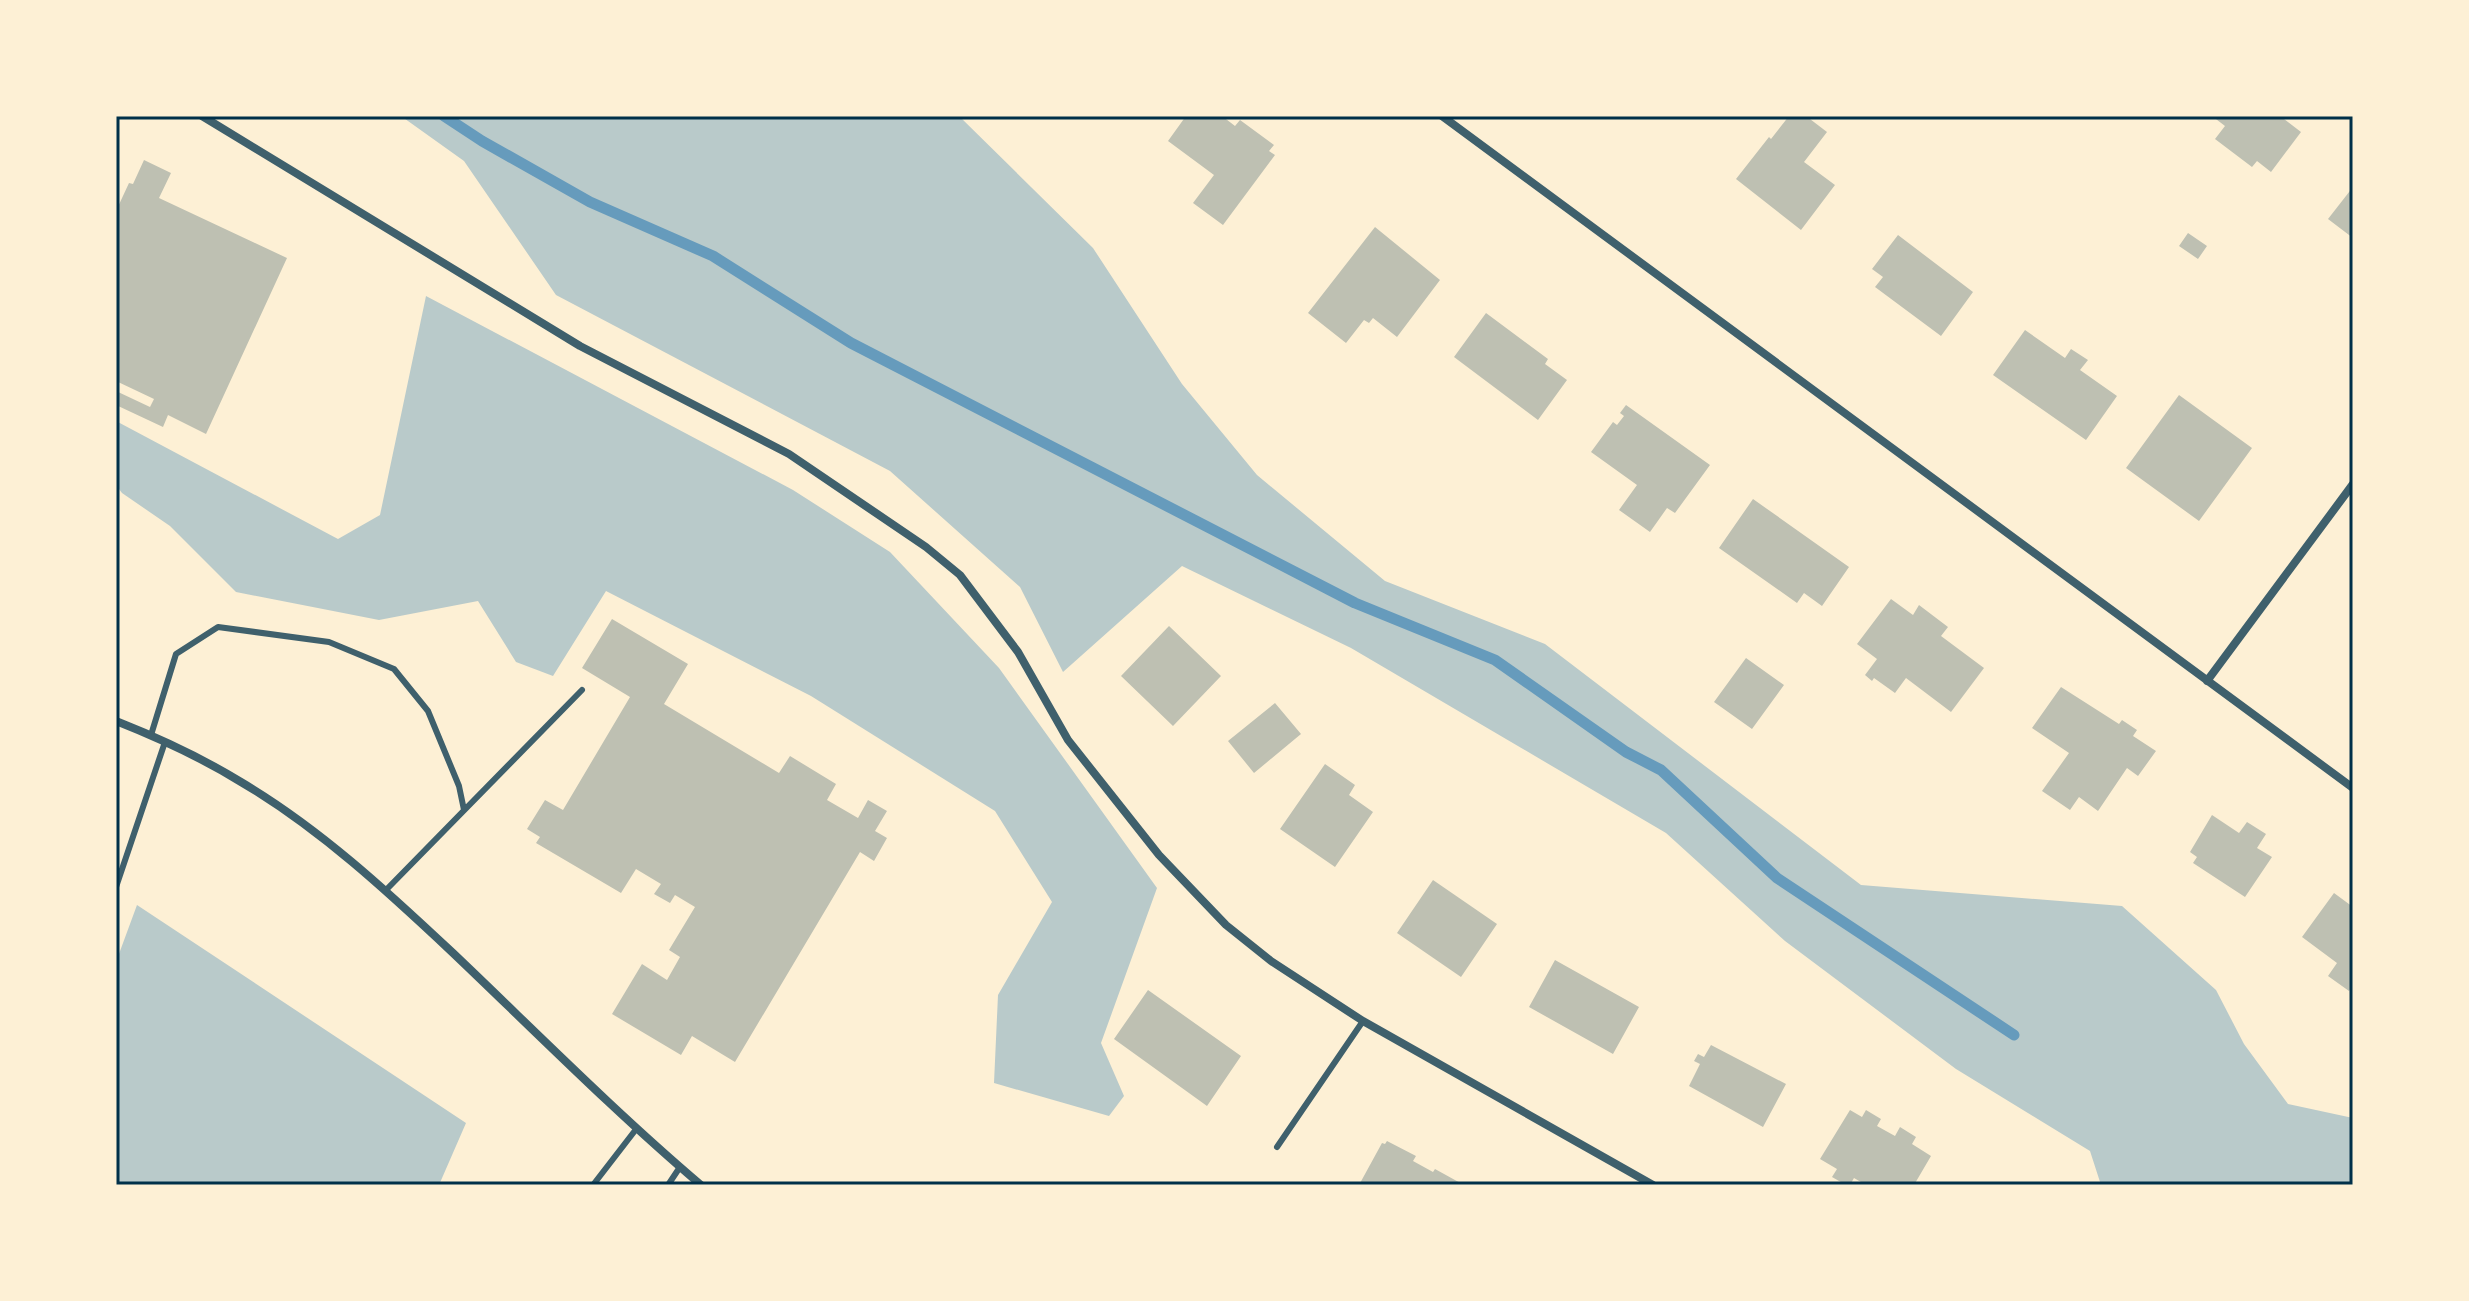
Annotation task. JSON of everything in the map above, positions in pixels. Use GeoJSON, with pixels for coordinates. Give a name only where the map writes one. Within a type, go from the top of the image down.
{"type":"FeatureCollection","features":[{"type":"Feature","properties":{"kind":"street"},"geometry":{"type":"LineString","coordinates":[[202,116],[580,346],[789,454],[926,547],[960,575],[1018,652],[1068,740],[1159,855],[1226,925],[1271,961],[1363,1021],[1653,1185]]}},
{"type":"Feature","properties":{"kind":"street"},"geometry":{"type":"LineString","coordinates":[[1442,116],[2353,788]]}},
{"type":"Feature","properties":{"kind":"street"},"geometry":{"type":"LineString","coordinates":[[2207,681],[2353,484]]}},
{"type":"Feature","properties":{"kind":"street"},"geometry":{"type":"LineString","coordinates":[[116,721],[151,735],[241,782],[302,823],[386,890],[701,1185]]}},
{"type":"Feature","properties":{"kind":"lane"},"geometry":{"type":"LineString","coordinates":[[151,735],[176,654],[218,627],[329,642],[394,669],[428,711],[459,786],[464,810]]}},
{"type":"Feature","properties":{"kind":"lane"},"geometry":{"type":"LineString","coordinates":[[386,890],[582,690]]}},
{"type":"Feature","properties":{"kind":"lane"},"geometry":{"type":"LineString","coordinates":[[116,887],[165,742]]}},
{"type":"Feature","properties":{"kind":"lane"},"geometry":{"type":"LineString","coordinates":[[1277,1147],[1363,1021]]}},
{"type":"Feature","properties":{"kind":"lane"},"geometry":{"type":"LineString","coordinates":[[593,1185],[637,1128]]}},
{"type":"Feature","properties":{"kind":"lane"},"geometry":{"type":"LineString","coordinates":[[668,1185],[680,1167]]}},
{"type":"Feature","properties":{"kind":"shaded area"},"geometry":{"type":"Polygon","coordinates":[[[401,116],[959,116],[1093,248],[1182,384],[1257,475],[1385,581],[1545,644],[1861,885],[2122,906],[2216,990],[2244,1044],[2288,1104],[2353,1118],[2353,1185],[2101,1185],[2090,1151],[1956,1069],[1785,941],[1666,833],[1351,648],[1182,566],[1063,672],[1020,587],[890,471],[556,295],[464,161],[401,116]]]}},
{"type":"Feature","properties":{"kind":"shaded area"},"geometry":{"type":"Polygon","coordinates":[[[426,296],[793,490],[890,552],[999,668],[1157,888],[1101,1043],[1124,1096],[1109,1116],[994,1083],[998,995],[1052,902],[995,811],[811,696],[606,591],[553,676],[516,662],[478,601],[379,620],[236,592],[170,526],[122,493],[116,485],[116,421],[338,539],[380,515],[426,296]]]}},
{"type":"Feature","properties":{"kind":"shaded area"},"geometry":{"type":"Polygon","coordinates":[[[137,905],[466,1123],[439,1185],[116,1185],[116,962],[137,905]]]}},
{"type":"Feature","properties":{"kind":"building"},"geometry":{"type":"Polygon","coordinates":[[[1186,116],[1222,116],[1235,126],[1240,120],[1274,145],[1269,151],[1275,155],[1223,225],[1193,203],[1214,175],[1168,141],[1186,116]]]}},
{"type":"Feature","properties":{"kind":"building"},"geometry":{"type":"Polygon","coordinates":[[[1789,116],[1806,116],[1827,132],[1804,162],[1835,185],[1801,230],[1736,179],[1789,116]]]}},
{"type":"Feature","properties":{"kind":"building"},"geometry":{"type":"Polygon","coordinates":[[[2212,116],[2280,116],[2301,132],[2271,172],[2257,161],[2252,167],[2215,139],[2225,126],[2212,116]]]}},
{"type":"Feature","properties":{"kind":"building"},"geometry":{"type":"Polygon","coordinates":[[[144,160],[171,173],[159,198],[287,258],[206,434],[168,415],[163,427],[116,405],[116,391],[150,407],[154,399],[116,381],[116,211],[144,160]]]}},
{"type":"Feature","properties":{"kind":"building"},"geometry":{"type":"Polygon","coordinates":[[[2353,187],[2353,238],[2328,219],[2353,187]]]}},
{"type":"Feature","properties":{"kind":"building"},"geometry":{"type":"Polygon","coordinates":[[[1375,227],[1440,280],[1397,337],[1373,318],[1369,323],[1364,320],[1346,343],[1308,313],[1375,227]]]}},
{"type":"Feature","properties":{"kind":"building"},"geometry":{"type":"Polygon","coordinates":[[[2188,233],[2207,246],[2198,259],[2179,246],[2188,233]]]}},
{"type":"Feature","properties":{"kind":"building"},"geometry":{"type":"Polygon","coordinates":[[[1898,235],[1973,292],[1941,336],[1875,287],[1883,277],[1872,269],[1898,235]]]}},
{"type":"Feature","properties":{"kind":"building"},"geometry":{"type":"Polygon","coordinates":[[[1486,313],[1548,359],[1545,364],[1567,380],[1538,420],[1454,357],[1486,313]]]}},
{"type":"Feature","properties":{"kind":"building"},"geometry":{"type":"Polygon","coordinates":[[[2025,330],[2065,358],[2071,349],[2088,360],[2080,370],[2117,396],[2086,440],[1993,375],[2025,330]]]}},
{"type":"Feature","properties":{"kind":"building"},"geometry":{"type":"Polygon","coordinates":[[[2179,395],[2252,448],[2199,521],[2126,468],[2179,395]]]}},
{"type":"Feature","properties":{"kind":"building"},"geometry":{"type":"Polygon","coordinates":[[[1626,405],[1710,465],[1675,513],[1667,508],[1650,532],[1619,510],[1637,485],[1591,452],[1613,422],[1617,425],[1624,416],[1620,413],[1626,405]]]}},
{"type":"Feature","properties":{"kind":"building"},"geometry":{"type":"Polygon","coordinates":[[[1753,499],[1849,567],[1822,606],[1804,593],[1797,603],[1719,548],[1753,499]]]}},
{"type":"Feature","properties":{"kind":"building"},"geometry":{"type":"Polygon","coordinates":[[[1891,599],[1913,615],[1919,605],[1948,627],[1941,636],[1984,668],[1951,712],[1906,678],[1895,693],[1865,675],[1877,659],[1857,644],[1891,599]]]}},
{"type":"Feature","properties":{"kind":"building"},"geometry":{"type":"Polygon","coordinates":[[[612,619],[688,664],[664,704],[779,773],[790,756],[836,784],[827,800],[858,818],[868,800],[887,811],[875,831],[887,838],[874,861],[860,852],[735,1062],[692,1036],[681,1055],[612,1014],[642,964],[667,980],[680,957],[669,950],[695,907],[675,895],[670,903],[654,894],[661,884],[636,869],[621,893],[536,843],[540,837],[527,829],[545,800],[563,810],[630,697],[582,668],[612,619]]]}},
{"type":"Feature","properties":{"kind":"building"},"geometry":{"type":"Polygon","coordinates":[[[1169,626],[1221,676],[1173,726],[1121,676],[1169,626]]]}},
{"type":"Feature","properties":{"kind":"building"},"geometry":{"type":"Polygon","coordinates":[[[1746,658],[1784,685],[1752,729],[1714,702],[1746,658]]]}},
{"type":"Feature","properties":{"kind":"building"},"geometry":{"type":"Polygon","coordinates":[[[2061,687],[2119,724],[2122,720],[2137,730],[2133,736],[2156,751],[2138,776],[2127,768],[2098,811],[2079,797],[2070,810],[2042,791],[2069,753],[2032,728],[2061,687]]]}},
{"type":"Feature","properties":{"kind":"building"},"geometry":{"type":"Polygon","coordinates":[[[1275,703],[1301,734],[1254,773],[1228,741],[1275,703]]]}},
{"type":"Feature","properties":{"kind":"building"},"geometry":{"type":"Polygon","coordinates":[[[1325,764],[1355,785],[1349,795],[1373,812],[1335,867],[1280,829],[1325,764]]]}},
{"type":"Feature","properties":{"kind":"building"},"geometry":{"type":"Polygon","coordinates":[[[2212,815],[2239,833],[2247,822],[2266,834],[2257,848],[2272,857],[2245,897],[2193,863],[2197,857],[2190,852],[2212,815]]]}},
{"type":"Feature","properties":{"kind":"building"},"geometry":{"type":"Polygon","coordinates":[[[1433,880],[1497,924],[1461,977],[1397,933],[1433,880]]]}},
{"type":"Feature","properties":{"kind":"building"},"geometry":{"type":"Polygon","coordinates":[[[2334,893],[2353,907],[2353,985],[2349,991],[2328,976],[2337,963],[2302,937],[2334,893]]]}},
{"type":"Feature","properties":{"kind":"building"},"geometry":{"type":"Polygon","coordinates":[[[1555,960],[1639,1007],[1613,1054],[1529,1007],[1555,960]]]}},
{"type":"Feature","properties":{"kind":"building"},"geometry":{"type":"Polygon","coordinates":[[[1148,990],[1241,1056],[1207,1106],[1114,1039],[1148,990]]]}},
{"type":"Feature","properties":{"kind":"building"},"geometry":{"type":"Polygon","coordinates":[[[1711,1045],[1786,1084],[1763,1127],[1689,1086],[1700,1064],[1694,1061],[1698,1054],[1704,1057],[1711,1045]]]}},
{"type":"Feature","properties":{"kind":"building"},"geometry":{"type":"Polygon","coordinates":[[[1850,1110],[1862,1117],[1866,1110],[1881,1119],[1877,1126],[1895,1136],[1900,1127],[1916,1137],[1912,1144],[1931,1156],[1914,1185],[1866,1185],[1854,1178],[1850,1185],[1846,1185],[1832,1177],[1837,1169],[1820,1159],[1850,1110]]]}},
{"type":"Feature","properties":{"kind":"building"},"geometry":{"type":"Polygon","coordinates":[[[1387,1141],[1416,1156],[1413,1161],[1464,1185],[1359,1185],[1382,1143],[1387,1141]]]}},
{"type":"Feature","properties":{"kind":"waterway"},"geometry":{"type":"LineString","coordinates":[[444,116],[590,202],[713,256],[851,343],[1355,603],[1495,660],[1626,752],[1661,770],[1777,878],[2014,1035]]}}]}
